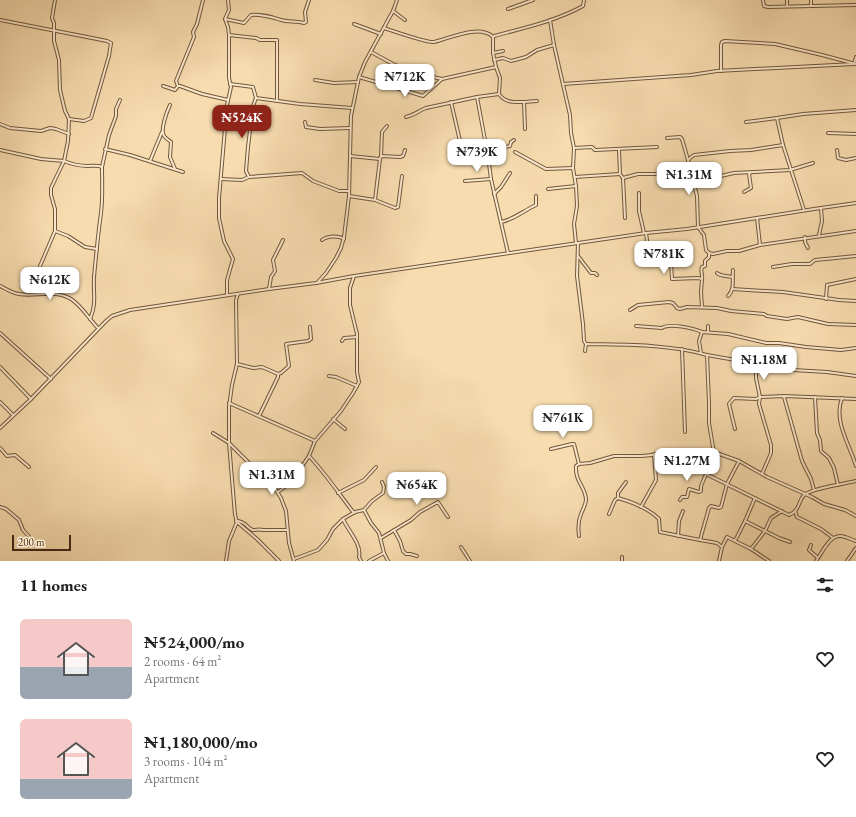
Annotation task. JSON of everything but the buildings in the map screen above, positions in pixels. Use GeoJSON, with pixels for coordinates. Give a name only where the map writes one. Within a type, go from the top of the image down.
{"type":"FeatureCollection","features":[{"type":"Feature","properties":{"kind":"street"},"geometry":{"type":"LineString","coordinates":[[39,293],[37,280],[40,266],[55,231],[55,209],[50,195],[51,188],[64,161],[69,134],[69,120],[65,111],[60,90],[59,60],[54,41],[52,18],[55,0]]}},
{"type":"Feature","properties":{"kind":"street"},"geometry":{"type":"LineString","coordinates":[[178,86],[176,81],[194,37],[193,32],[197,24],[202,0]]}},
{"type":"Feature","properties":{"kind":"street"},"geometry":{"type":"LineString","coordinates":[[227,295],[232,259],[224,241],[219,218],[219,198],[230,84],[229,35],[225,19],[229,10],[228,0]]}},
{"type":"Feature","properties":{"kind":"street"},"geometry":{"type":"LineString","coordinates":[[225,19],[244,23],[252,15],[257,15],[304,23],[306,22],[304,12],[309,0]]}},
{"type":"Feature","properties":{"kind":"street"},"geometry":{"type":"LineString","coordinates":[[316,284],[326,273],[336,258],[344,239],[349,196],[350,128],[352,108],[359,77],[393,11],[396,0]]}},
{"type":"Feature","properties":{"kind":"street"},"geometry":{"type":"LineString","coordinates":[[508,9],[533,0]]}},
{"type":"Feature","properties":{"kind":"street"},"geometry":{"type":"LineString","coordinates":[[493,36],[550,20],[583,6],[584,0]]}},
{"type":"Feature","properties":{"kind":"street"},"geometry":{"type":"LineString","coordinates":[[762,0],[764,6],[856,5]]}},
{"type":"Feature","properties":{"kind":"street"},"geometry":{"type":"LineString","coordinates":[[787,0],[787,6]]}},
{"type":"Feature","properties":{"kind":"street"},"geometry":{"type":"LineString","coordinates":[[811,0],[811,6]]}},
{"type":"Feature","properties":{"kind":"street"},"geometry":{"type":"LineString","coordinates":[[393,11],[405,20]]}},
{"type":"Feature","properties":{"kind":"street"},"geometry":{"type":"LineString","coordinates":[[0,20],[111,43],[109,56],[91,118],[84,121],[69,120]]}},
{"type":"Feature","properties":{"kind":"street"},"geometry":{"type":"LineString","coordinates":[[550,20],[554,45],[570,115],[574,148],[573,168],[576,177],[577,206],[574,224],[578,256],[576,263],[584,324],[584,341],[586,344],[585,351]]}},
{"type":"Feature","properties":{"kind":"street"},"geometry":{"type":"LineString","coordinates":[[354,24],[381,34]]}},
{"type":"Feature","properties":{"kind":"street"},"geometry":{"type":"LineString","coordinates":[[384,28],[432,42],[459,34],[485,31],[493,36]]}},
{"type":"Feature","properties":{"kind":"street"},"geometry":{"type":"LineString","coordinates":[[229,35],[256,38],[260,40],[277,40],[277,101]]}},
{"type":"Feature","properties":{"kind":"street"},"geometry":{"type":"LineString","coordinates":[[493,36],[494,60],[500,78],[499,94],[507,101],[537,101]]}},
{"type":"Feature","properties":{"kind":"street"},"geometry":{"type":"LineString","coordinates":[[721,71],[720,45],[724,41],[775,44],[855,64]]}},
{"type":"Feature","properties":{"kind":"street"},"geometry":{"type":"LineString","coordinates":[[494,60],[503,58],[511,61],[526,57],[537,50],[554,45]]}},
{"type":"Feature","properties":{"kind":"street"},"geometry":{"type":"LineString","coordinates":[[493,53],[503,51]]}},
{"type":"Feature","properties":{"kind":"street"},"geometry":{"type":"LineString","coordinates":[[371,52],[393,64],[415,73],[442,79],[496,67]]}},
{"type":"Feature","properties":{"kind":"street"},"geometry":{"type":"LineString","coordinates":[[855,64],[856,57]]}},
{"type":"Feature","properties":{"kind":"street"},"geometry":{"type":"LineString","coordinates":[[563,84],[691,75],[721,71],[855,64]]}},
{"type":"Feature","properties":{"kind":"street"},"geometry":{"type":"LineString","coordinates":[[359,77],[423,96],[442,79]]}},
{"type":"Feature","properties":{"kind":"street"},"geometry":{"type":"LineString","coordinates":[[315,80],[334,83],[358,82]]}},
{"type":"Feature","properties":{"kind":"street"},"geometry":{"type":"LineString","coordinates":[[230,84],[253,87],[256,98],[253,106],[246,171],[250,177]]}},
{"type":"Feature","properties":{"kind":"street"},"geometry":{"type":"LineString","coordinates":[[163,86],[175,90],[178,86]]}},
{"type":"Feature","properties":{"kind":"street"},"geometry":{"type":"LineString","coordinates":[[178,86],[228,100]]}},
{"type":"Feature","properties":{"kind":"street"},"geometry":{"type":"LineString","coordinates":[[406,117],[415,115],[420,110],[426,108],[499,94]]}},
{"type":"Feature","properties":{"kind":"street"},"geometry":{"type":"LineString","coordinates":[[477,97],[494,194],[508,253]]}},
{"type":"Feature","properties":{"kind":"street"},"geometry":{"type":"LineString","coordinates":[[256,98],[352,108]]}},
{"type":"Feature","properties":{"kind":"street"},"geometry":{"type":"LineString","coordinates":[[90,319],[93,312],[95,296],[94,277],[101,213],[102,167],[109,134],[120,100]]}},
{"type":"Feature","properties":{"kind":"street"},"geometry":{"type":"LineString","coordinates":[[451,102],[463,154],[488,156],[501,148],[510,146],[514,140]]}},
{"type":"Feature","properties":{"kind":"street"},"geometry":{"type":"LineString","coordinates":[[524,102],[526,129]]}},
{"type":"Feature","properties":{"kind":"street"},"geometry":{"type":"LineString","coordinates":[[150,162],[162,131],[170,104]]}},
{"type":"Feature","properties":{"kind":"street"},"geometry":{"type":"LineString","coordinates":[[746,122],[803,114],[856,110]]}},
{"type":"Feature","properties":{"kind":"street"},"geometry":{"type":"LineString","coordinates":[[777,118],[790,170],[804,210]]}},
{"type":"Feature","properties":{"kind":"street"},"geometry":{"type":"LineString","coordinates":[[305,122],[306,127],[320,129],[350,128]]}},
{"type":"Feature","properties":{"kind":"street"},"geometry":{"type":"LineString","coordinates":[[0,124],[10,128],[41,131],[56,128],[69,134]]}},
{"type":"Feature","properties":{"kind":"street"},"geometry":{"type":"LineString","coordinates":[[375,200],[382,132],[387,126]]}},
{"type":"Feature","properties":{"kind":"street"},"geometry":{"type":"LineString","coordinates":[[162,131],[164,136],[171,142],[170,156],[175,169]]}},
{"type":"Feature","properties":{"kind":"street"},"geometry":{"type":"LineString","coordinates":[[828,132],[856,134]]}},
{"type":"Feature","properties":{"kind":"street"},"geometry":{"type":"LineString","coordinates":[[667,138],[680,137],[682,139],[697,196],[698,228],[704,235],[706,250],[709,254]]}},
{"type":"Feature","properties":{"kind":"street"},"geometry":{"type":"LineString","coordinates":[[688,161],[694,155],[730,150],[751,150],[783,145]]}},
{"type":"Feature","properties":{"kind":"street"},"geometry":{"type":"LineString","coordinates":[[574,148],[592,147],[595,150],[619,150],[657,147]]}},
{"type":"Feature","properties":{"kind":"street"},"geometry":{"type":"LineString","coordinates":[[105,149],[130,155],[183,172]]}},
{"type":"Feature","properties":{"kind":"street"},"geometry":{"type":"LineString","coordinates":[[0,150],[41,159],[64,161],[78,165],[98,165],[102,167]]}},
{"type":"Feature","properties":{"kind":"street"},"geometry":{"type":"LineString","coordinates":[[350,156],[400,157],[403,156],[405,150]]}},
{"type":"Feature","properties":{"kind":"street"},"geometry":{"type":"LineString","coordinates":[[619,150],[620,174],[623,178],[625,218]]}},
{"type":"Feature","properties":{"kind":"street"},"geometry":{"type":"LineString","coordinates":[[837,150],[838,158],[846,160],[856,158]]}},
{"type":"Feature","properties":{"kind":"street"},"geometry":{"type":"LineString","coordinates":[[515,152],[546,169],[573,168]]}},
{"type":"Feature","properties":{"kind":"street"},"geometry":{"type":"LineString","coordinates":[[694,182],[734,173],[790,170],[813,163]]}},
{"type":"Feature","properties":{"kind":"street"},"geometry":{"type":"LineString","coordinates":[[744,192],[751,188],[748,174],[751,172]]}},
{"type":"Feature","properties":{"kind":"street"},"geometry":{"type":"LineString","coordinates":[[221,179],[242,180],[250,177],[302,173],[313,181],[339,191],[349,192]]}},
{"type":"Feature","properties":{"kind":"street"},"geometry":{"type":"LineString","coordinates":[[494,194],[501,187],[510,173]]}},
{"type":"Feature","properties":{"kind":"street"},"geometry":{"type":"LineString","coordinates":[[576,177],[620,174]]}},
{"type":"Feature","properties":{"kind":"street"},"geometry":{"type":"LineString","coordinates":[[623,178],[638,174],[656,174]]}},
{"type":"Feature","properties":{"kind":"street"},"geometry":{"type":"LineString","coordinates":[[349,196],[375,200],[395,208],[398,207],[402,176]]}},
{"type":"Feature","properties":{"kind":"street"},"geometry":{"type":"LineString","coordinates":[[465,180],[491,178]]}},
{"type":"Feature","properties":{"kind":"street"},"geometry":{"type":"LineString","coordinates":[[548,190],[576,186]]}},
{"type":"Feature","properties":{"kind":"street"},"geometry":{"type":"LineString","coordinates":[[639,193],[639,211],[645,233],[650,263],[671,263],[672,278],[702,279]]}},
{"type":"Feature","properties":{"kind":"street"},"geometry":{"type":"LineString","coordinates":[[501,222],[512,220],[516,215],[524,213],[536,205],[536,196]]}},
{"type":"Feature","properties":{"kind":"street"},"geometry":{"type":"LineString","coordinates":[[0,428],[51,379],[98,328],[112,316],[130,310],[233,294],[316,284],[354,276],[645,233],[698,228],[804,210],[856,203]]}},
{"type":"Feature","properties":{"kind":"street"},"geometry":{"type":"LineString","coordinates":[[819,236],[822,221],[821,208]]}},
{"type":"Feature","properties":{"kind":"street"},"geometry":{"type":"LineString","coordinates":[[756,218],[760,245]]}},
{"type":"Feature","properties":{"kind":"street"},"geometry":{"type":"LineString","coordinates":[[55,231],[68,236],[85,247],[97,249]]}},
{"type":"Feature","properties":{"kind":"street"},"geometry":{"type":"LineString","coordinates":[[709,254],[739,251],[760,245],[805,237],[856,231]]}},
{"type":"Feature","properties":{"kind":"street"},"geometry":{"type":"LineString","coordinates":[[322,240],[324,238],[332,237],[344,239]]}},
{"type":"Feature","properties":{"kind":"street"},"geometry":{"type":"LineString","coordinates":[[805,237],[805,242],[808,248]]}},
{"type":"Feature","properties":{"kind":"street"},"geometry":{"type":"LineString","coordinates":[[269,289],[271,277],[275,271],[274,260],[283,240]]}},
{"type":"Feature","properties":{"kind":"street"},"geometry":{"type":"LineString","coordinates":[[702,307],[701,292],[703,277],[701,271],[702,267],[705,266],[705,261],[709,257],[709,254]]}},
{"type":"Feature","properties":{"kind":"street"},"geometry":{"type":"LineString","coordinates":[[578,256],[591,273],[596,273],[597,275]]}},
{"type":"Feature","properties":{"kind":"street"},"geometry":{"type":"LineString","coordinates":[[772,267],[792,264],[810,264],[815,260],[856,256]]}},
{"type":"Feature","properties":{"kind":"street"},"geometry":{"type":"LineString","coordinates":[[728,296],[732,289],[733,270]]}},
{"type":"Feature","properties":{"kind":"street"},"geometry":{"type":"LineString","coordinates":[[717,273],[722,276],[732,277]]}},
{"type":"Feature","properties":{"kind":"street"},"geometry":{"type":"LineString","coordinates":[[278,492],[294,480],[309,456],[315,441],[349,399],[359,382],[357,372],[357,338],[350,306],[350,288],[354,276]]}},
{"type":"Feature","properties":{"kind":"street"},"geometry":{"type":"LineString","coordinates":[[826,298],[827,285],[856,279]]}},
{"type":"Feature","properties":{"kind":"street"},"geometry":{"type":"LineString","coordinates":[[0,286],[10,292],[20,295],[39,293],[62,296],[70,299],[79,305],[98,328]]}},
{"type":"Feature","properties":{"kind":"street"},"geometry":{"type":"LineString","coordinates":[[732,289],[783,292],[856,301]]}},
{"type":"Feature","properties":{"kind":"street"},"geometry":{"type":"LineString","coordinates":[[233,294],[236,300]]}},
{"type":"Feature","properties":{"kind":"street"},"geometry":{"type":"LineString","coordinates":[[226,561],[229,541],[237,522],[234,509],[229,443],[229,403],[237,364],[236,300],[238,294]]}},
{"type":"Feature","properties":{"kind":"street"},"geometry":{"type":"LineString","coordinates":[[630,310],[638,305],[669,302],[673,303],[677,308],[717,308],[764,314],[767,316],[787,319],[798,317],[828,324],[856,325]]}},
{"type":"Feature","properties":{"kind":"street"},"geometry":{"type":"LineString","coordinates":[[636,326],[662,328],[672,325],[702,332],[728,334],[766,343],[841,350],[856,348]]}},
{"type":"Feature","properties":{"kind":"street"},"geometry":{"type":"LineString","coordinates":[[708,326],[708,332]]}},
{"type":"Feature","properties":{"kind":"street"},"geometry":{"type":"LineString","coordinates":[[259,416],[278,377],[278,374],[287,369],[289,366],[286,344],[308,341],[311,339],[312,335],[310,327]]}},
{"type":"Feature","properties":{"kind":"street"},"geometry":{"type":"LineString","coordinates":[[0,332],[51,379]]}},
{"type":"Feature","properties":{"kind":"street"},"geometry":{"type":"LineString","coordinates":[[701,353],[700,341],[702,332]]}},
{"type":"Feature","properties":{"kind":"street"},"geometry":{"type":"LineString","coordinates":[[342,341],[344,338],[357,338]]}},
{"type":"Feature","properties":{"kind":"street"},"geometry":{"type":"LineString","coordinates":[[586,344],[660,347],[701,353],[741,361],[756,366],[856,376]]}},
{"type":"Feature","properties":{"kind":"street"},"geometry":{"type":"LineString","coordinates":[[682,350],[685,432]]}},
{"type":"Feature","properties":{"kind":"street"},"geometry":{"type":"LineString","coordinates":[[707,355],[709,403],[708,423],[714,453]]}},
{"type":"Feature","properties":{"kind":"street"},"geometry":{"type":"LineString","coordinates":[[237,364],[253,368],[262,367],[278,374]]}},
{"type":"Feature","properties":{"kind":"street"},"geometry":{"type":"LineString","coordinates":[[756,366],[756,378],[760,397],[759,404],[771,449],[762,474]]}},
{"type":"Feature","properties":{"kind":"street"},"geometry":{"type":"LineString","coordinates":[[0,367],[31,399]]}},
{"type":"Feature","properties":{"kind":"street"},"geometry":{"type":"LineString","coordinates":[[329,376],[336,377],[357,386]]}},
{"type":"Feature","properties":{"kind":"street"},"geometry":{"type":"LineString","coordinates":[[784,396],[802,461],[811,479],[814,490]]}},
{"type":"Feature","properties":{"kind":"street"},"geometry":{"type":"LineString","coordinates":[[735,429],[729,404],[734,398],[756,399],[760,397],[784,396],[856,399]]}},
{"type":"Feature","properties":{"kind":"street"},"geometry":{"type":"LineString","coordinates":[[815,397],[816,429],[820,440],[821,451],[829,458],[834,468],[838,485]]}},
{"type":"Feature","properties":{"kind":"street"},"geometry":{"type":"LineString","coordinates":[[842,398],[840,403],[840,417],[844,438],[853,455],[856,466]]}},
{"type":"Feature","properties":{"kind":"street"},"geometry":{"type":"LineString","coordinates":[[0,402],[13,415]]}},
{"type":"Feature","properties":{"kind":"street"},"geometry":{"type":"LineString","coordinates":[[229,403],[315,441]]}},
{"type":"Feature","properties":{"kind":"street"},"geometry":{"type":"LineString","coordinates":[[333,419],[345,429]]}},
{"type":"Feature","properties":{"kind":"street"},"geometry":{"type":"LineString","coordinates":[[213,433],[229,443],[278,492],[286,511],[289,543],[294,560],[318,550],[327,540],[332,529],[343,519],[368,507],[372,501],[383,493],[384,487],[382,482]]}},
{"type":"Feature","properties":{"kind":"street"},"geometry":{"type":"LineString","coordinates":[[551,449],[574,444],[579,464]]}},
{"type":"Feature","properties":{"kind":"street"},"geometry":{"type":"LineString","coordinates":[[0,448],[7,456],[15,455],[29,467]]}},
{"type":"Feature","properties":{"kind":"street"},"geometry":{"type":"LineString","coordinates":[[680,500],[682,497],[687,497],[689,489],[699,492],[701,491],[701,486],[706,474],[704,450]]}},
{"type":"Feature","properties":{"kind":"street"},"geometry":{"type":"LineString","coordinates":[[579,536],[578,522],[581,512],[586,507],[586,498],[575,474],[576,466],[614,456],[682,451],[704,450],[723,454],[824,504],[845,510],[856,516]]}},
{"type":"Feature","properties":{"kind":"street"},"geometry":{"type":"LineString","coordinates":[[641,507],[656,480],[654,454]]}},
{"type":"Feature","properties":{"kind":"street"},"geometry":{"type":"LineString","coordinates":[[309,456],[322,470],[354,513]]}},
{"type":"Feature","properties":{"kind":"street"},"geometry":{"type":"LineString","coordinates":[[700,540],[709,508],[711,506],[721,507],[727,484],[739,461]]}},
{"type":"Feature","properties":{"kind":"street"},"geometry":{"type":"LineString","coordinates":[[338,493],[364,480],[376,467]]}},
{"type":"Feature","properties":{"kind":"street"},"geometry":{"type":"LineString","coordinates":[[706,474],[789,515],[795,511],[805,495],[814,490],[856,481]]}},
{"type":"Feature","properties":{"kind":"street"},"geometry":{"type":"LineString","coordinates":[[608,514],[615,500],[618,498],[618,493],[626,482]]}},
{"type":"Feature","properties":{"kind":"street"},"geometry":{"type":"LineString","coordinates":[[618,498],[641,507],[660,519],[660,532],[716,543],[722,547]]}},
{"type":"Feature","properties":{"kind":"street"},"geometry":{"type":"LineString","coordinates":[[734,540],[745,521],[755,498]]}},
{"type":"Feature","properties":{"kind":"street"},"geometry":{"type":"LineString","coordinates":[[381,538],[438,502],[448,517]]}},
{"type":"Feature","properties":{"kind":"street"},"geometry":{"type":"LineString","coordinates":[[0,507],[6,509],[19,520],[23,530],[35,543]]}},
{"type":"Feature","properties":{"kind":"street"},"geometry":{"type":"LineString","coordinates":[[364,510],[371,523],[379,533],[384,553],[388,561]]}},
{"type":"Feature","properties":{"kind":"street"},"geometry":{"type":"LineString","coordinates":[[678,536],[679,521],[683,511]]}},
{"type":"Feature","properties":{"kind":"street"},"geometry":{"type":"LineString","coordinates":[[751,549],[765,531],[771,518],[782,511]]}},
{"type":"Feature","properties":{"kind":"street"},"geometry":{"type":"LineString","coordinates":[[795,511],[797,518],[821,529],[833,538]]}},
{"type":"Feature","properties":{"kind":"street"},"geometry":{"type":"LineString","coordinates":[[343,519],[359,547],[359,557],[361,561]]}},
{"type":"Feature","properties":{"kind":"street"},"geometry":{"type":"LineString","coordinates":[[745,521],[790,542]]}},
{"type":"Feature","properties":{"kind":"street"},"geometry":{"type":"LineString","coordinates":[[237,522],[245,523],[254,530],[288,530]]}},
{"type":"Feature","properties":{"kind":"street"},"geometry":{"type":"LineString","coordinates":[[237,522],[279,561]]}},
{"type":"Feature","properties":{"kind":"street"},"geometry":{"type":"LineString","coordinates":[[394,530],[406,554],[417,556]]}},
{"type":"Feature","properties":{"kind":"street"},"geometry":{"type":"LineString","coordinates":[[816,561],[833,538],[839,536],[856,541]]}},
{"type":"Feature","properties":{"kind":"street"},"geometry":{"type":"LineString","coordinates":[[723,561],[719,560],[722,547],[727,537],[751,549],[768,561]]}},
{"type":"Feature","properties":{"kind":"street"},"geometry":{"type":"LineString","coordinates":[[811,545],[809,550],[818,558]]}},
{"type":"Feature","properties":{"kind":"street"},"geometry":{"type":"LineString","coordinates":[[461,547],[470,561]]}},
{"type":"Feature","properties":{"kind":"street"},"geometry":{"type":"LineString","coordinates":[[847,561],[856,548]]}},
{"type":"Feature","properties":{"kind":"street"},"geometry":{"type":"LineString","coordinates":[[369,561],[384,553]]}},
{"type":"Feature","properties":{"kind":"street"},"geometry":{"type":"LineString","coordinates":[[622,556],[622,561]]}}]}
